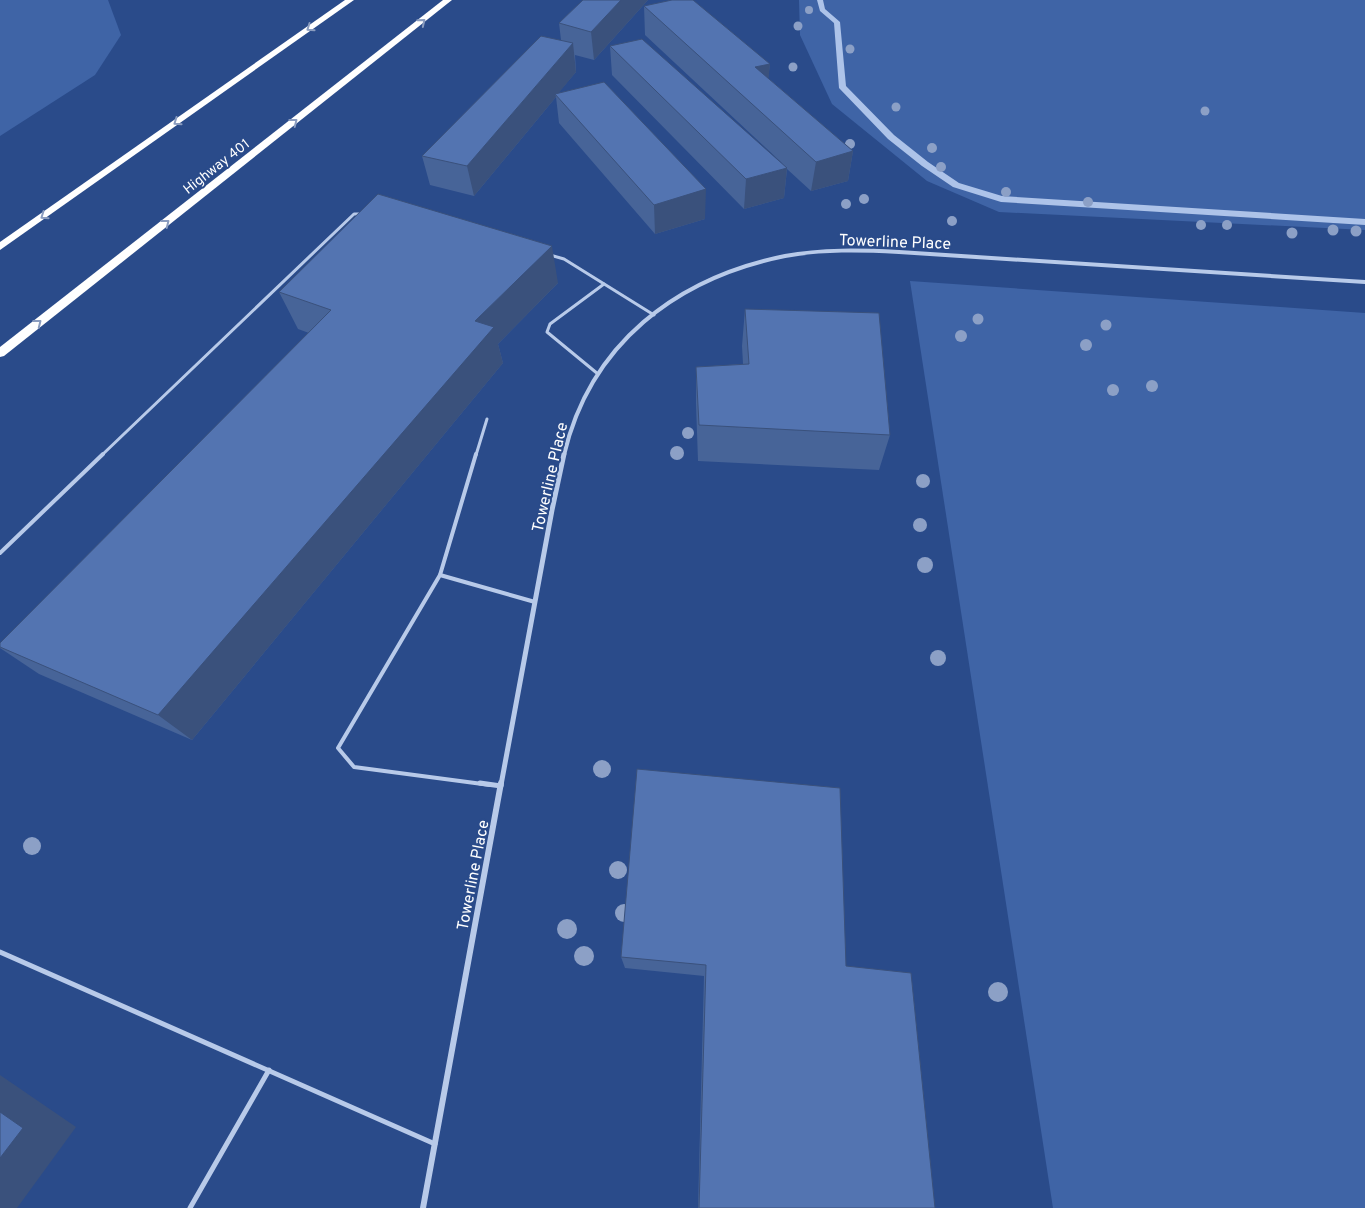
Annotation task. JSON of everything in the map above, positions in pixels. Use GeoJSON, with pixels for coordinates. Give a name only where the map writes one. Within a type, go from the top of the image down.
{"type":"FeatureCollection","features":[{"type":"Feature","properties":{"kind":"highway"},"geometry":{"type":"LineString","coordinates":[[0,247],[350,0]]}},
{"type":"Feature","properties":{"kind":"highway","name":"Highway 401"},"geometry":{"type":"LineString","coordinates":[[0,353],[448,0]]}},
{"type":"Feature","properties":{"kind":"street","name":"Towerline Place"},"geometry":{"type":"LineString","coordinates":[[423,1208],[552,510],[572,424],[602,366],[623,341],[674,299],[719,276],[786,256],[822,252],[859,251],[934,254],[1365,282]]}},
{"type":"Feature","properties":{"kind":"lane"},"geometry":{"type":"LineString","coordinates":[[0,554],[354,214],[370,213]]}},
{"type":"Feature","properties":{"kind":"lane"},"geometry":{"type":"LineString","coordinates":[[545,254],[564,259],[654,316]]}},
{"type":"Feature","properties":{"kind":"lane"},"geometry":{"type":"LineString","coordinates":[[598,374],[547,332],[550,324],[604,284]]}},
{"type":"Feature","properties":{"kind":"lane"},"geometry":{"type":"LineString","coordinates":[[488,419],[440,575],[338,748],[354,767],[501,786]]}},
{"type":"Feature","properties":{"kind":"lane"},"geometry":{"type":"LineString","coordinates":[[440,575],[535,602]]}},
{"type":"Feature","properties":{"kind":"lane"},"geometry":{"type":"LineString","coordinates":[[0,952],[435,1144]]}},
{"type":"Feature","properties":{"kind":"lane"},"geometry":{"type":"LineString","coordinates":[[190,1208],[269,1070]]}},
{"type":"Feature","properties":{"kind":"shaded area"},"geometry":{"type":"Polygon","coordinates":[[[0,0],[108,0],[121,35],[95,75],[0,136],[0,0]]]}},
{"type":"Feature","properties":{"kind":"shaded area"},"geometry":{"type":"Polygon","coordinates":[[[799,0],[1365,0],[1365,230],[999,212],[927,181],[832,104],[800,35],[799,0]]]}},
{"type":"Feature","properties":{"kind":"shaded area"},"geometry":{"type":"Polygon","coordinates":[[[910,281],[1365,313],[1365,1208],[1053,1208],[910,281]]]}},
{"type":"Feature","properties":{"kind":"building"},"geometry":{"type":"Polygon","coordinates":[[[583,0],[621,0],[591,32],[559,23],[583,0]]]}},
{"type":"Feature","properties":{"kind":"building"},"geometry":{"type":"Polygon","coordinates":[[[672,0],[693,0],[770,64],[755,67],[853,151],[816,162],[644,6],[672,0]]]}},
{"type":"Feature","properties":{"kind":"building"},"geometry":{"type":"Polygon","coordinates":[[[541,36],[573,43],[467,166],[422,156],[541,36]]]}},
{"type":"Feature","properties":{"kind":"building"},"geometry":{"type":"Polygon","coordinates":[[[642,39],[787,168],[746,179],[610,46],[642,39]]]}},
{"type":"Feature","properties":{"kind":"building"},"geometry":{"type":"Polygon","coordinates":[[[604,82],[706,189],[654,205],[555,94],[604,82]]]}},
{"type":"Feature","properties":{"kind":"building"},"geometry":{"type":"Polygon","coordinates":[[[378,194],[552,246],[475,321],[494,327],[158,715],[0,647],[0,643],[331,310],[279,292],[378,194]]]}},
{"type":"Feature","properties":{"kind":"building"},"geometry":{"type":"Polygon","coordinates":[[[745,309],[879,313],[890,435],[699,425],[696,367],[749,364],[745,309]]]}},
{"type":"Feature","properties":{"kind":"building"},"geometry":{"type":"Polygon","coordinates":[[[637,769],[840,788],[846,966],[911,973],[935,1208],[699,1208],[706,965],[621,957],[637,769]]]}},
{"type":"Feature","properties":{"kind":"building"},"geometry":{"type":"Polygon","coordinates":[[[0,1112],[23,1128],[0,1158],[0,1112]]]}},
{"type":"Feature","properties":{"kind":"waterway"},"geometry":{"type":"LineString","coordinates":[[820,0],[822,10],[837,22],[842,86],[891,137],[925,164],[956,185],[1001,199],[1365,222]]}}]}
